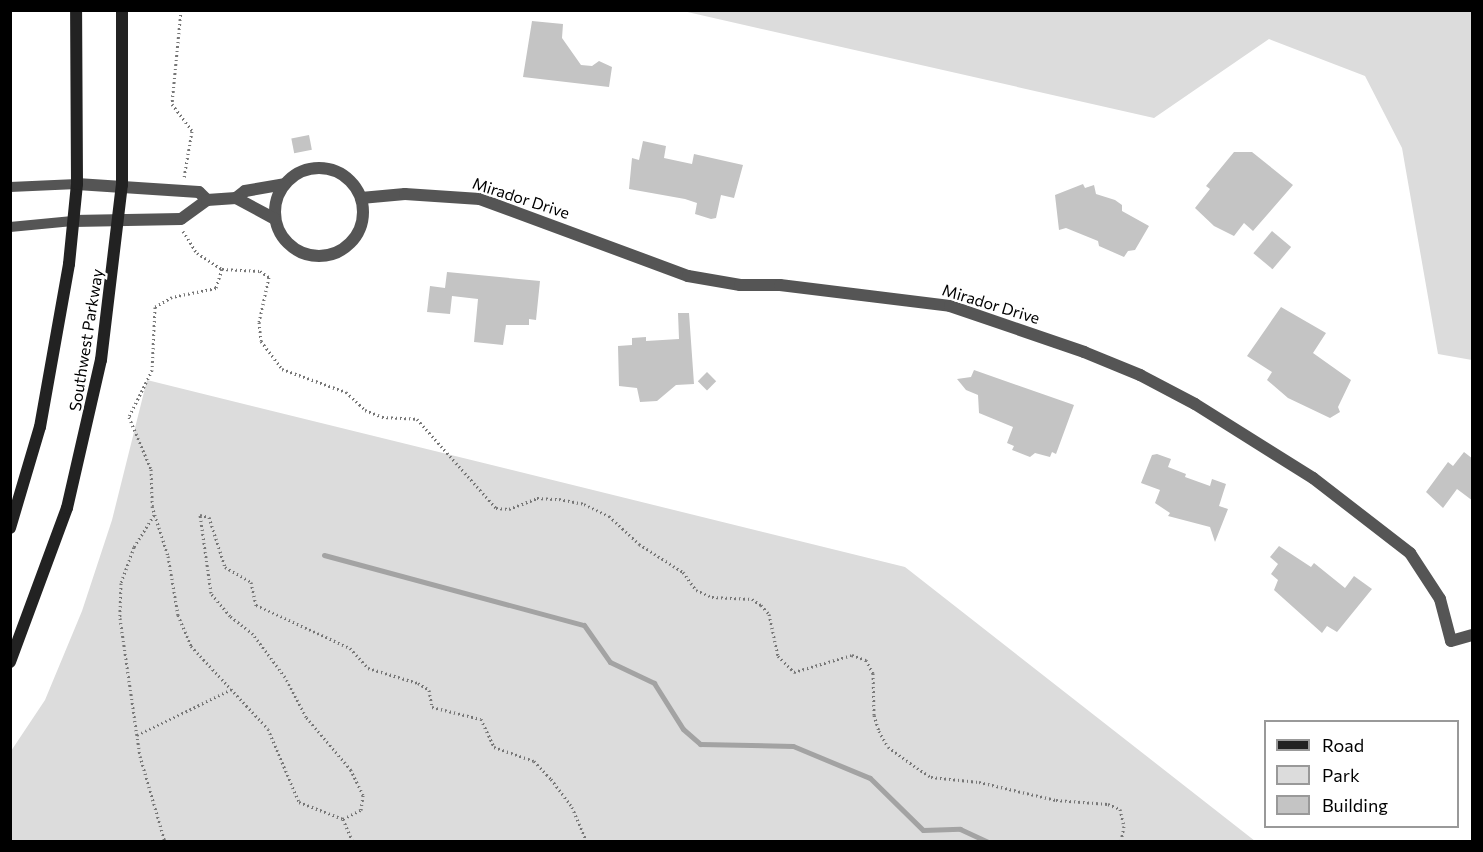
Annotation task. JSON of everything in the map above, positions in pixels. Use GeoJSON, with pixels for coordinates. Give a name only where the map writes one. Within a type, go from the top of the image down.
{"type":"FeatureCollection","features":[{"type":"Feature","properties":{"kind":"main road","name":"Southwest Parkway"},"geometry":{"type":"LineString","coordinates":[[10,528],[34,448],[53,362],[73,221],[77,184],[76,10]]}},
{"type":"Feature","properties":{"kind":"main road","name":"Southwest Parkway"},"geometry":{"type":"LineString","coordinates":[[10,662],[67,508],[88,428],[120,221],[122,10]]}},
{"type":"Feature","properties":{"kind":"street"},"geometry":{"type":"LineString","coordinates":[[321,167],[346,176],[361,198],[362,222],[357,233],[341,250],[318,256],[295,249],[279,232],[275,219],[275,206],[284,184],[296,173],[321,167]]}},
{"type":"Feature","properties":{"kind":"street"},"geometry":{"type":"LineString","coordinates":[[77,184],[122,185],[199,192],[207,200]]}},
{"type":"Feature","properties":{"kind":"street"},"geometry":{"type":"LineString","coordinates":[[236,198],[245,190],[284,184]]}},
{"type":"Feature","properties":{"kind":"street","name":"Mirador Drive"},"geometry":{"type":"LineString","coordinates":[[361,198],[405,194],[480,199],[688,276],[740,285],[780,285],[950,306],[1084,352],[1140,375],[1195,404],[1313,478],[1410,553],[1440,599],[1451,640],[1473,635]]}},
{"type":"Feature","properties":{"kind":"street"},"geometry":{"type":"LineString","coordinates":[[73,221],[181,219],[207,200],[236,198],[275,219]]}},
{"type":"Feature","properties":{"kind":"lane"},"geometry":{"type":"LineString","coordinates":[[10,186],[77,184]]}},
{"type":"Feature","properties":{"kind":"lane"},"geometry":{"type":"LineString","coordinates":[[10,227],[73,221]]}},
{"type":"Feature","properties":{"kind":"path"},"geometry":{"type":"LineString","coordinates":[[181,10],[172,104],[192,131],[184,181]]}},
{"type":"Feature","properties":{"kind":"path"},"geometry":{"type":"LineString","coordinates":[[180,227],[197,253],[222,268],[260,271],[268,277],[259,322],[261,341],[282,369],[346,392],[365,410],[382,417],[417,419],[496,508],[509,509],[537,498],[584,504],[609,516],[652,554],[683,572],[696,590],[712,597],[752,599],[769,614],[778,656],[794,672],[852,655],[866,660],[873,674],[874,715],[879,731],[888,747],[931,777],[979,782],[1056,800],[1108,804],[1120,809],[1124,826],[1121,842]]}},
{"type":"Feature","properties":{"kind":"path"},"geometry":{"type":"LineString","coordinates":[[222,268],[216,288],[172,297],[155,307],[152,319],[152,370],[129,417],[151,469],[154,515],[168,556],[178,615],[191,646],[268,729],[298,802],[343,819],[353,842]]}},
{"type":"Feature","properties":{"kind":"path"},"geometry":{"type":"LineString","coordinates":[[154,515],[135,547],[121,583],[120,618],[137,735],[165,842]]}},
{"type":"Feature","properties":{"kind":"path"},"geometry":{"type":"LineString","coordinates":[[343,819],[361,810],[363,795],[351,770],[306,717],[285,677],[253,634],[230,616],[211,593],[200,515],[209,517],[225,567],[251,582],[256,605],[268,614],[319,631],[340,643],[368,668],[418,683],[429,690],[432,707],[481,719],[494,747],[534,761],[551,779],[572,807],[587,842]]}},
{"type":"Feature","properties":{"kind":"path"},"geometry":{"type":"LineString","coordinates":[[137,735],[232,689]]}},
{"type":"Feature","properties":{"kind":"green space"},"geometry":{"type":"Polygon","coordinates":[[[683,11],[1472,11],[1472,360],[1438,354],[1402,148],[1365,76],[1269,39],[1154,118],[683,11]]]}},
{"type":"Feature","properties":{"kind":"green space"},"geometry":{"type":"Polygon","coordinates":[[[147,380],[905,567],[1255,841],[11,841],[11,751],[45,700],[82,611],[112,520],[147,380]]]}},
{"type":"Feature","properties":{"kind":"building"},"geometry":{"type":"Polygon","coordinates":[[[532,21],[563,24],[562,38],[581,65],[592,66],[599,61],[612,67],[609,87],[523,77],[532,21]]]}},
{"type":"Feature","properties":{"kind":"building"},"geometry":{"type":"Polygon","coordinates":[[[309,135],[312,150],[294,153],[291,138],[309,135]]]}},
{"type":"Feature","properties":{"kind":"building"},"geometry":{"type":"Polygon","coordinates":[[[643,141],[666,146],[664,158],[692,164],[694,154],[743,165],[734,198],[721,195],[716,218],[711,219],[695,214],[697,203],[629,189],[632,158],[639,160],[643,141]]]}},
{"type":"Feature","properties":{"kind":"building"},"geometry":{"type":"Polygon","coordinates":[[[1234,152],[1252,152],[1293,185],[1253,231],[1244,223],[1234,236],[1214,226],[1195,208],[1210,189],[1206,186],[1234,152]]]}},
{"type":"Feature","properties":{"kind":"building"},"geometry":{"type":"Polygon","coordinates":[[[1083,184],[1085,188],[1094,185],[1096,194],[1115,200],[1122,205],[1122,211],[1149,226],[1135,250],[1128,251],[1124,257],[1099,246],[1098,241],[1066,228],[1059,230],[1055,195],[1083,184]]]}},
{"type":"Feature","properties":{"kind":"building"},"geometry":{"type":"Polygon","coordinates":[[[1272,231],[1291,247],[1273,269],[1253,253],[1272,231]]]}},
{"type":"Feature","properties":{"kind":"building"},"geometry":{"type":"Polygon","coordinates":[[[447,272],[540,281],[536,320],[529,319],[529,325],[506,325],[503,345],[474,342],[478,299],[452,296],[450,314],[427,312],[430,286],[445,288],[447,272]]]}},
{"type":"Feature","properties":{"kind":"building"},"geometry":{"type":"Polygon","coordinates":[[[1281,307],[1326,333],[1313,353],[1351,380],[1338,407],[1340,412],[1330,418],[1288,398],[1267,380],[1272,372],[1247,356],[1281,307]]]}},
{"type":"Feature","properties":{"kind":"building"},"geometry":{"type":"Polygon","coordinates":[[[678,313],[689,313],[694,384],[676,385],[657,401],[640,402],[637,388],[619,386],[618,346],[632,345],[632,338],[646,337],[646,341],[679,339],[678,313]]]}},
{"type":"Feature","properties":{"kind":"building"},"geometry":{"type":"Polygon","coordinates":[[[974,370],[1074,405],[1056,454],[1052,452],[1050,457],[1035,453],[1030,457],[1012,450],[1014,446],[1007,443],[1013,427],[979,413],[978,395],[966,390],[957,379],[971,377],[974,370]]]}},
{"type":"Feature","properties":{"kind":"building"},"geometry":{"type":"Polygon","coordinates":[[[707,372],[716,381],[707,390],[698,381],[707,372]]]}},
{"type":"Feature","properties":{"kind":"building"},"geometry":{"type":"Polygon","coordinates":[[[1464,452],[1473,459],[1473,501],[1457,489],[1443,508],[1426,492],[1448,462],[1453,466],[1464,452]]]}},
{"type":"Feature","properties":{"kind":"building"},"geometry":{"type":"Polygon","coordinates":[[[1157,454],[1171,459],[1168,467],[1186,474],[1185,477],[1210,486],[1212,479],[1226,484],[1219,506],[1228,509],[1215,542],[1210,527],[1168,516],[1170,513],[1155,503],[1160,490],[1141,483],[1152,455],[1157,454]]]}},
{"type":"Feature","properties":{"kind":"building"},"geometry":{"type":"Polygon","coordinates":[[[1279,546],[1311,567],[1314,563],[1345,588],[1354,576],[1372,589],[1337,632],[1327,626],[1322,633],[1274,590],[1278,580],[1271,574],[1278,564],[1270,557],[1279,546]]]}},
{"type":"Feature","properties":{"kind":"waterway"},"geometry":{"type":"LineString","coordinates":[[324,555],[584,625],[610,662],[654,683],[683,729],[700,744],[793,746],[870,778],[923,830],[960,829],[988,842]]}}]}
